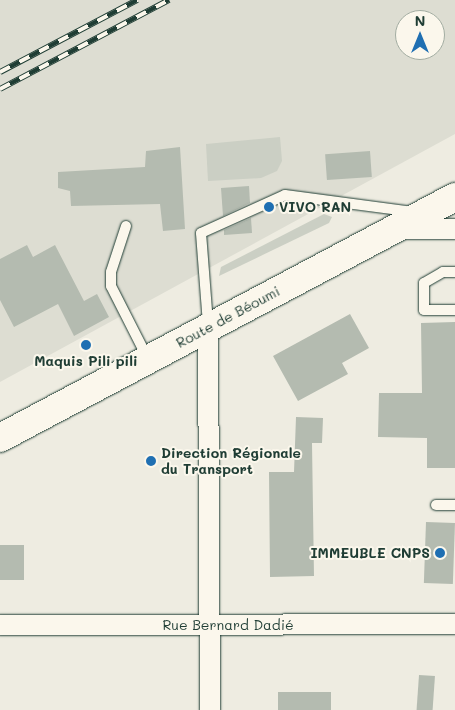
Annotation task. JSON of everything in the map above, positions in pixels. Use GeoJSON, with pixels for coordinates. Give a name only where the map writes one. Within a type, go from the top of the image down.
{"type":"FeatureCollection","features":[{"type":"Feature","properties":{"kind":"main road","name":"Route de Béoumi"},"geometry":{"type":"LineString","coordinates":[[0,438],[455,196]]}},
{"type":"Feature","properties":{"kind":"street"},"geometry":{"type":"LineString","coordinates":[[392,229],[455,229]]}},
{"type":"Feature","properties":{"kind":"street"},"geometry":{"type":"LineString","coordinates":[[208,328],[210,710]]}},
{"type":"Feature","properties":{"kind":"street","name":"Rue Bernard Dadié"},"geometry":{"type":"LineString","coordinates":[[0,625],[455,624]]}},
{"type":"Feature","properties":{"kind":"lane"},"geometry":{"type":"LineString","coordinates":[[208,328],[201,232],[285,195],[424,213]]}},
{"type":"Feature","properties":{"kind":"lane"},"geometry":{"type":"LineString","coordinates":[[126,226],[111,272],[112,286],[148,360]]}},
{"type":"Feature","properties":{"kind":"lane"},"geometry":{"type":"LineString","coordinates":[[455,272],[443,272],[424,283],[424,310],[455,310]]}},
{"type":"Feature","properties":{"kind":"lane"},"geometry":{"type":"LineString","coordinates":[[436,505],[455,505]]}},
{"type":"Feature","properties":{"kind":"shaded area"},"geometry":{"type":"Polygon","coordinates":[[[0,0],[455,0],[455,134],[0,382],[0,0]]]}},
{"type":"Feature","properties":{"kind":"shaded area"},"geometry":{"type":"Polygon","coordinates":[[[280,137],[282,161],[277,171],[261,178],[208,181],[206,144],[280,137]]]}},
{"type":"Feature","properties":{"kind":"shaded area"},"geometry":{"type":"Polygon","coordinates":[[[324,214],[332,217],[329,223],[219,276],[221,267],[324,214]]]}},
{"type":"Feature","properties":{"kind":"building"},"geometry":{"type":"Polygon","coordinates":[[[180,147],[185,229],[163,231],[160,204],[71,206],[70,191],[58,188],[58,172],[145,167],[146,151],[180,147]]]}},
{"type":"Feature","properties":{"kind":"building"},"geometry":{"type":"Polygon","coordinates":[[[370,151],[372,177],[327,180],[325,154],[370,151]]]}},
{"type":"Feature","properties":{"kind":"building"},"geometry":{"type":"Polygon","coordinates":[[[249,186],[250,203],[223,216],[221,188],[249,186]]]}},
{"type":"Feature","properties":{"kind":"building"},"geometry":{"type":"Polygon","coordinates":[[[251,218],[252,233],[224,235],[224,230],[251,218]]]}},
{"type":"Feature","properties":{"kind":"building"},"geometry":{"type":"Polygon","coordinates":[[[27,245],[33,257],[55,245],[84,301],[97,294],[109,317],[74,336],[58,304],[14,327],[0,300],[0,259],[27,245]]]}},
{"type":"Feature","properties":{"kind":"building"},"geometry":{"type":"Polygon","coordinates":[[[350,314],[369,348],[342,363],[348,374],[298,401],[273,356],[350,314]]]}},
{"type":"Feature","properties":{"kind":"building"},"geometry":{"type":"Polygon","coordinates":[[[455,322],[455,468],[427,468],[427,438],[378,437],[379,393],[422,393],[421,323],[455,322]]]}},
{"type":"Feature","properties":{"kind":"building"},"geometry":{"type":"Polygon","coordinates":[[[296,417],[323,418],[322,443],[312,443],[314,576],[270,577],[269,472],[294,472],[296,417]]]}},
{"type":"Feature","properties":{"kind":"building","name":"IMMEUBLE CNPS"},"geometry":{"type":"Polygon","coordinates":[[[426,522],[455,523],[453,584],[424,583],[426,522]]]}},
{"type":"Feature","properties":{"kind":"building"},"geometry":{"type":"Polygon","coordinates":[[[0,545],[24,545],[24,580],[0,580],[0,545]]]}},
{"type":"Feature","properties":{"kind":"building"},"geometry":{"type":"Polygon","coordinates":[[[419,675],[435,676],[433,710],[417,710],[419,675]]]}},
{"type":"Feature","properties":{"kind":"building"},"geometry":{"type":"Polygon","coordinates":[[[278,692],[331,692],[331,710],[278,710],[278,692]]]}},
{"type":"Feature","properties":{"kind":"railway"},"geometry":{"type":"LineString","coordinates":[[0,72],[137,0]]}},
{"type":"Feature","properties":{"kind":"railway"},"geometry":{"type":"LineString","coordinates":[[0,89],[169,0]]}},
{"type":"Feature","properties":{"kind":"place","name":"VIVO RAN"},"geometry":{"type":"Point","coordinates":[269,207]}},
{"type":"Feature","properties":{"kind":"place","name":"Maquis Pili pili"},"geometry":{"type":"Point","coordinates":[86,345]}},
{"type":"Feature","properties":{"kind":"place","name":"Direction Régionale du Transport"},"geometry":{"type":"Point","coordinates":[151,461]}},
{"type":"Feature","properties":{"kind":"place","name":"IMMEUBLE CNPS"},"geometry":{"type":"Point","coordinates":[440,553]}}]}
